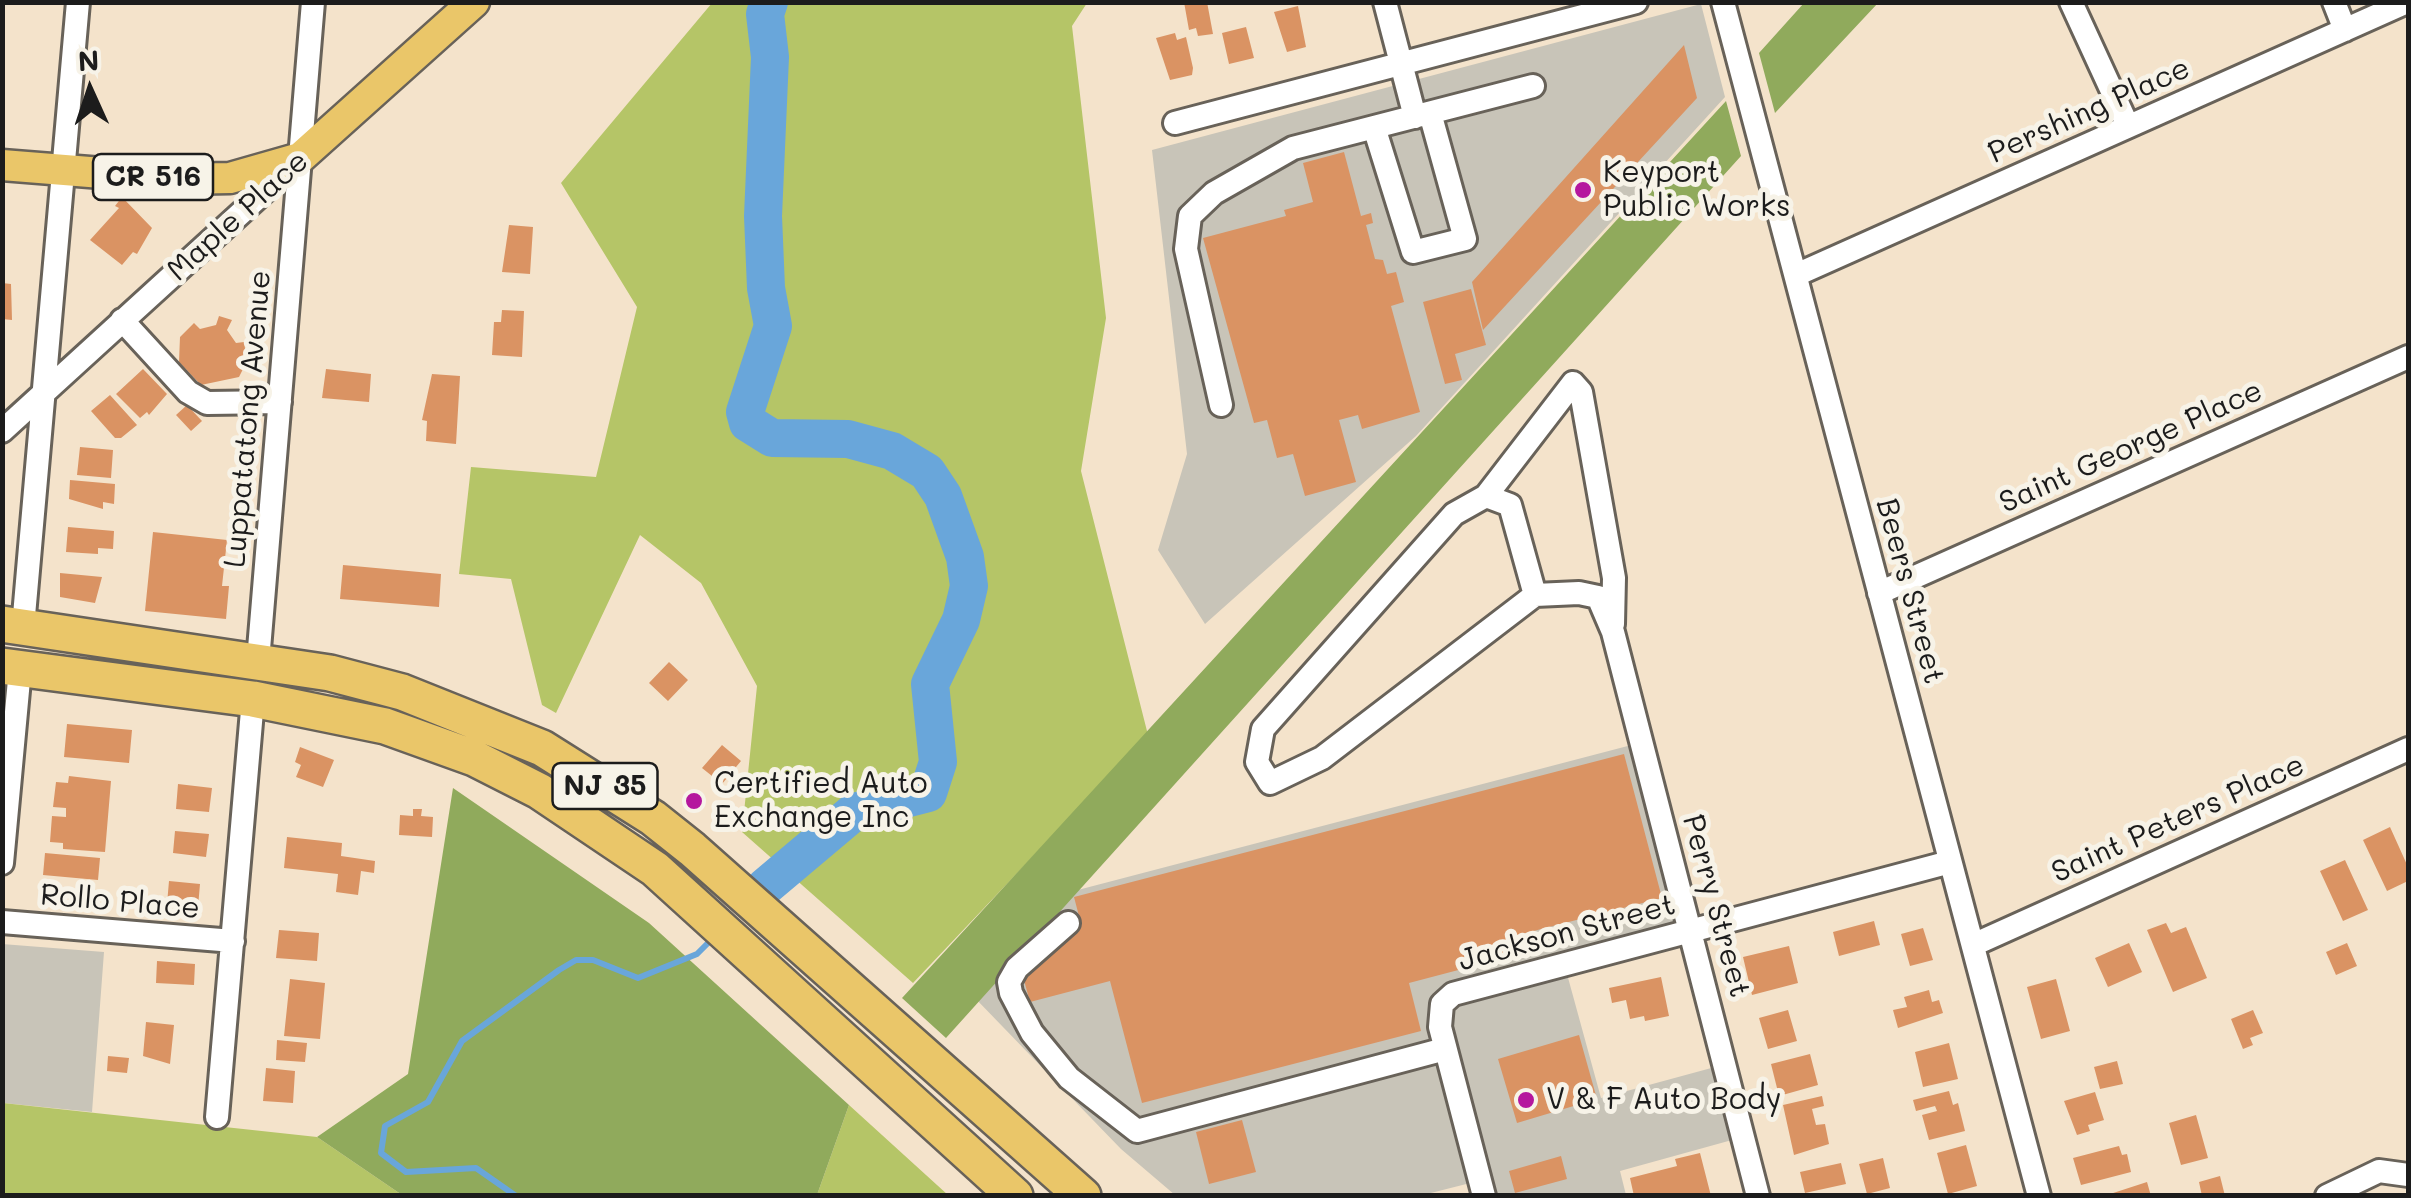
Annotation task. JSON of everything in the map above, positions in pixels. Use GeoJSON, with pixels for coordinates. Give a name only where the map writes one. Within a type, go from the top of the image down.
{"type":"FeatureCollection","features":[{"type":"Feature","properties":{"kind":"highway","name":"NJ 35"},"geometry":{"type":"LineString","coordinates":[[13,625],[258,661],[402,692],[542,748],[614,792],[692,849],[1083,1196]]}},
{"type":"Feature","properties":{"kind":"highway","name":"NJ 35"},"geometry":{"type":"LineString","coordinates":[[11,667],[253,700],[385,726],[446,747],[539,791],[605,832],[724,930],[1015,1196]]}},
{"type":"Feature","properties":{"kind":"main road","name":"Maple Place"},"geometry":{"type":"LineString","coordinates":[[300,158],[474,2]]}},
{"type":"Feature","properties":{"kind":"main road","name":"CR 516"},"geometry":{"type":"LineString","coordinates":[[2,165],[230,178],[300,158]]}},
{"type":"Feature","properties":{"kind":"street"},"geometry":{"type":"LineString","coordinates":[[13,625],[44,392],[78,2]]}},
{"type":"Feature","properties":{"kind":"street","name":"Luppatatong Avenue"},"geometry":{"type":"LineString","coordinates":[[258,661],[313,2]]}},
{"type":"Feature","properties":{"kind":"street"},"geometry":{"type":"LineString","coordinates":[[1374,127],[1413,252],[1464,239],[1422,114],[1400,64],[1384,2]]}},
{"type":"Feature","properties":{"kind":"street"},"geometry":{"type":"LineString","coordinates":[[1174,123],[1636,2]]}},
{"type":"Feature","properties":{"kind":"street","name":"Beers Street"},"geometry":{"type":"LineString","coordinates":[[1724,2],[2038,1196]]}},
{"type":"Feature","properties":{"kind":"street"},"geometry":{"type":"LineString","coordinates":[[2071,2],[2128,126]]}},
{"type":"Feature","properties":{"kind":"street"},"geometry":{"type":"LineString","coordinates":[[2334,2],[2345,30]]}},
{"type":"Feature","properties":{"kind":"street","name":"Pershing Place"},"geometry":{"type":"LineString","coordinates":[[1796,275],[2407,2]]}},
{"type":"Feature","properties":{"kind":"street"},"geometry":{"type":"LineString","coordinates":[[1221,405],[1186,250],[1190,216],[1214,193],[1293,148],[1533,86]]}},
{"type":"Feature","properties":{"kind":"street","name":"Maple Place"},"geometry":{"type":"LineString","coordinates":[[2,431],[300,158]]}},
{"type":"Feature","properties":{"kind":"street"},"geometry":{"type":"LineString","coordinates":[[122,320],[188,392],[207,403],[280,402]]}},
{"type":"Feature","properties":{"kind":"street","name":"Saint George Place"},"geometry":{"type":"LineString","coordinates":[[1879,593],[2408,357]]}},
{"type":"Feature","properties":{"kind":"street"},"geometry":{"type":"LineString","coordinates":[[1573,383],[1581,392],[1614,578],[1613,632],[1598,597],[1579,593],[1535,596],[1322,758],[1270,783],[1258,762],[1263,729],[1454,514],[1486,496],[1565,387],[1573,383]]}},
{"type":"Feature","properties":{"kind":"street"},"geometry":{"type":"LineString","coordinates":[[1486,496],[1510,505],[1535,596]]}},
{"type":"Feature","properties":{"kind":"street","name":"Perry Street"},"geometry":{"type":"LineString","coordinates":[[1613,632],[1758,1196]]}},
{"type":"Feature","properties":{"kind":"street"},"geometry":{"type":"LineString","coordinates":[[2,863],[11,667]]}},
{"type":"Feature","properties":{"kind":"street"},"geometry":{"type":"LineString","coordinates":[[217,1117],[253,700]]}},
{"type":"Feature","properties":{"kind":"street","name":"Saint Peters Place"},"geometry":{"type":"LineString","coordinates":[[1973,945],[2408,749]]}},
{"type":"Feature","properties":{"kind":"street","name":"Jackson Street"},"geometry":{"type":"LineString","coordinates":[[1445,1049],[1440,1012],[1447,999],[1461,990],[1950,862]]}},
{"type":"Feature","properties":{"kind":"street","name":"Rollo Place"},"geometry":{"type":"LineString","coordinates":[[2,922],[232,941]]}},
{"type":"Feature","properties":{"kind":"street"},"geometry":{"type":"LineString","coordinates":[[1068,923],[1017,968],[1009,982],[1010,993],[1032,1033],[1069,1078],[1137,1132],[1445,1049],[1484,1196]]}},
{"type":"Feature","properties":{"kind":"street"},"geometry":{"type":"LineString","coordinates":[[2326,1196],[2378,1171],[2408,1174]]}},
{"type":"Feature","properties":{"kind":"shaded area"},"geometry":{"type":"Polygon","coordinates":[[[1701,4],[1725,97],[1416,436],[1205,624],[1158,550],[1187,454],[1152,150],[1701,4]]]}},
{"type":"Feature","properties":{"kind":"shaded area"},"geometry":{"type":"Polygon","coordinates":[[[1643,742],[1690,940],[1567,974],[1601,1098],[1715,1067],[1732,1140],[1620,1171],[1626,1195],[1495,1195],[1490,1178],[1419,1196],[1175,1195],[1121,1149],[973,996],[1074,891],[1643,742]]]}},
{"type":"Feature","properties":{"kind":"shaded area"},"geometry":{"type":"Polygon","coordinates":[[[2,944],[104,952],[92,1112],[3,1103],[2,944]]]}},
{"type":"Feature","properties":{"kind":"green space"},"geometry":{"type":"Polygon","coordinates":[[[712,3],[1087,3],[1072,26],[1106,318],[1081,471],[1148,735],[913,983],[742,832],[757,686],[701,583],[640,535],[556,713],[542,705],[511,579],[459,574],[471,467],[596,477],[637,307],[561,183],[712,3]]]}},
{"type":"Feature","properties":{"kind":"green space"},"geometry":{"type":"Polygon","coordinates":[[[1804,3],[1878,3],[1775,113],[1759,53],[1804,3]]]}},
{"type":"Feature","properties":{"kind":"green space"},"geometry":{"type":"Polygon","coordinates":[[[1726,101],[1741,156],[946,1038],[902,998],[1726,101]]]}},
{"type":"Feature","properties":{"kind":"green space"},"geometry":{"type":"Polygon","coordinates":[[[453,788],[649,923],[849,1105],[817,1195],[402,1195],[317,1137],[408,1074],[453,788]]]}},
{"type":"Feature","properties":{"kind":"green space"},"geometry":{"type":"Polygon","coordinates":[[[3,1103],[317,1137],[402,1195],[3,1196],[3,1103]]]}},
{"type":"Feature","properties":{"kind":"green space"},"geometry":{"type":"Polygon","coordinates":[[[849,1105],[948,1195],[817,1195],[849,1105]]]}},
{"type":"Feature","properties":{"kind":"building"},"geometry":{"type":"Polygon","coordinates":[[[1184,2],[1207,2],[1213,34],[1198,36],[1196,28],[1189,30],[1184,2]]]}},
{"type":"Feature","properties":{"kind":"building"},"geometry":{"type":"Polygon","coordinates":[[[1298,6],[1306,47],[1287,52],[1274,12],[1298,6]]]}},
{"type":"Feature","properties":{"kind":"building"},"geometry":{"type":"Polygon","coordinates":[[[1246,27],[1254,58],[1229,64],[1222,33],[1246,27]]]}},
{"type":"Feature","properties":{"kind":"building"},"geometry":{"type":"Polygon","coordinates":[[[1175,33],[1177,40],[1186,37],[1193,68],[1192,75],[1170,80],[1156,38],[1175,33]]]}},
{"type":"Feature","properties":{"kind":"building","name":"Keyport Public Works"},"geometry":{"type":"Polygon","coordinates":[[[1684,45],[1697,98],[1483,330],[1472,282],[1684,45]]]}},
{"type":"Feature","properties":{"kind":"building"},"geometry":{"type":"Polygon","coordinates":[[[1344,152],[1361,216],[1371,213],[1373,223],[1366,225],[1375,259],[1383,260],[1387,274],[1396,272],[1404,302],[1391,306],[1420,412],[1362,429],[1358,415],[1339,420],[1356,482],[1305,496],[1293,454],[1277,458],[1267,420],[1254,423],[1203,238],[1286,216],[1284,210],[1313,202],[1303,163],[1344,152]]]}},
{"type":"Feature","properties":{"kind":"building"},"geometry":{"type":"Polygon","coordinates":[[[122,197],[152,228],[137,254],[133,252],[122,265],[90,240],[119,208],[115,206],[122,197]]]}},
{"type":"Feature","properties":{"kind":"building"},"geometry":{"type":"Polygon","coordinates":[[[509,225],[533,227],[530,274],[502,272],[509,225]]]}},
{"type":"Feature","properties":{"kind":"building"},"geometry":{"type":"Polygon","coordinates":[[[2,283],[11,284],[12,320],[2,319],[2,283]]]}},
{"type":"Feature","properties":{"kind":"building"},"geometry":{"type":"Polygon","coordinates":[[[1471,289],[1486,345],[1455,354],[1462,380],[1445,384],[1423,302],[1471,289]]]}},
{"type":"Feature","properties":{"kind":"building"},"geometry":{"type":"Polygon","coordinates":[[[502,310],[524,311],[522,357],[492,355],[494,322],[501,322],[502,310]]]}},
{"type":"Feature","properties":{"kind":"building"},"geometry":{"type":"Polygon","coordinates":[[[219,316],[232,320],[227,330],[236,343],[244,342],[247,361],[239,377],[201,385],[179,362],[180,337],[194,323],[200,329],[216,325],[219,316]]]}},
{"type":"Feature","properties":{"kind":"building"},"geometry":{"type":"Polygon","coordinates":[[[143,369],[167,394],[149,415],[147,412],[140,418],[116,394],[143,369]]]}},
{"type":"Feature","properties":{"kind":"building"},"geometry":{"type":"Polygon","coordinates":[[[326,369],[371,374],[369,402],[322,398],[326,369]]]}},
{"type":"Feature","properties":{"kind":"building"},"geometry":{"type":"Polygon","coordinates":[[[432,374],[460,376],[456,444],[426,441],[427,421],[422,420],[432,374]]]}},
{"type":"Feature","properties":{"kind":"building"},"geometry":{"type":"Polygon","coordinates":[[[110,395],[137,425],[121,438],[115,438],[91,411],[110,395]]]}},
{"type":"Feature","properties":{"kind":"building"},"geometry":{"type":"Polygon","coordinates":[[[187,405],[202,421],[191,431],[176,415],[187,405]]]}},
{"type":"Feature","properties":{"kind":"building"},"geometry":{"type":"Polygon","coordinates":[[[80,447],[113,450],[111,478],[77,475],[80,447]]]}},
{"type":"Feature","properties":{"kind":"building"},"geometry":{"type":"Polygon","coordinates":[[[70,480],[115,484],[114,504],[103,502],[103,509],[69,499],[70,480]]]}},
{"type":"Feature","properties":{"kind":"building"},"geometry":{"type":"Polygon","coordinates":[[[68,527],[114,531],[113,549],[98,548],[98,554],[66,552],[68,527]]]}},
{"type":"Feature","properties":{"kind":"building"},"geometry":{"type":"Polygon","coordinates":[[[153,532],[227,540],[222,586],[229,586],[226,619],[145,611],[153,532]]]}},
{"type":"Feature","properties":{"kind":"building"},"geometry":{"type":"Polygon","coordinates":[[[343,565],[441,574],[439,607],[340,599],[343,565]]]}},
{"type":"Feature","properties":{"kind":"building"},"geometry":{"type":"Polygon","coordinates":[[[60,573],[102,577],[95,603],[60,597],[60,573]]]}},
{"type":"Feature","properties":{"kind":"building"},"geometry":{"type":"Polygon","coordinates":[[[669,662],[688,680],[668,701],[649,683],[669,662]]]}},
{"type":"Feature","properties":{"kind":"building"},"geometry":{"type":"Polygon","coordinates":[[[67,724],[132,730],[129,763],[64,757],[67,724]]]}},
{"type":"Feature","properties":{"kind":"building"},"geometry":{"type":"Polygon","coordinates":[[[722,745],[741,761],[722,784],[702,768],[722,745]]]}},
{"type":"Feature","properties":{"kind":"building"},"geometry":{"type":"Polygon","coordinates":[[[300,747],[334,760],[323,787],[296,777],[301,765],[295,762],[300,747]]]}},
{"type":"Feature","properties":{"kind":"building"},"geometry":{"type":"Polygon","coordinates":[[[1624,754],[1662,898],[1518,935],[1523,953],[1409,983],[1421,1031],[1142,1103],[1110,981],[1030,1002],[1022,973],[1080,920],[1074,897],[1624,754]]]}},
{"type":"Feature","properties":{"kind":"building"},"geometry":{"type":"Polygon","coordinates":[[[69,776],[111,781],[105,852],[63,849],[63,843],[50,842],[52,816],[66,817],[66,808],[53,807],[56,782],[68,783],[69,776]]]}},
{"type":"Feature","properties":{"kind":"building"},"geometry":{"type":"Polygon","coordinates":[[[178,784],[212,788],[209,812],[176,809],[178,784]]]}},
{"type":"Feature","properties":{"kind":"building"},"geometry":{"type":"Polygon","coordinates":[[[413,809],[422,809],[421,816],[433,817],[432,837],[399,835],[400,815],[413,816],[413,809]]]}},
{"type":"Feature","properties":{"kind":"building"},"geometry":{"type":"Polygon","coordinates":[[[2390,827],[2408,867],[2408,881],[2387,891],[2363,840],[2390,827]]]}},
{"type":"Feature","properties":{"kind":"building"},"geometry":{"type":"Polygon","coordinates":[[[175,831],[209,834],[206,857],[173,853],[175,831]]]}},
{"type":"Feature","properties":{"kind":"building"},"geometry":{"type":"Polygon","coordinates":[[[287,837],[342,843],[341,856],[375,861],[374,873],[361,871],[358,895],[336,892],[338,874],[284,868],[287,837]]]}},
{"type":"Feature","properties":{"kind":"building"},"geometry":{"type":"Polygon","coordinates":[[[45,853],[100,858],[98,880],[43,875],[45,853]]]}},
{"type":"Feature","properties":{"kind":"building"},"geometry":{"type":"Polygon","coordinates":[[[2345,860],[2368,910],[2343,921],[2320,871],[2345,860]]]}},
{"type":"Feature","properties":{"kind":"building"},"geometry":{"type":"Polygon","coordinates":[[[169,881],[200,884],[198,907],[167,904],[169,881]]]}},
{"type":"Feature","properties":{"kind":"building"},"geometry":{"type":"Polygon","coordinates":[[[1874,921],[1880,945],[1839,956],[1833,932],[1874,921]]]}},
{"type":"Feature","properties":{"kind":"building"},"geometry":{"type":"Polygon","coordinates":[[[2166,923],[2171,933],[2186,927],[2207,978],[2173,992],[2147,930],[2166,923]]]}},
{"type":"Feature","properties":{"kind":"building"},"geometry":{"type":"Polygon","coordinates":[[[1923,928],[1933,960],[1910,966],[1901,934],[1923,928]]]}},
{"type":"Feature","properties":{"kind":"building"},"geometry":{"type":"Polygon","coordinates":[[[279,930],[319,933],[317,961],[276,958],[279,930]]]}},
{"type":"Feature","properties":{"kind":"building"},"geometry":{"type":"Polygon","coordinates":[[[2129,943],[2142,972],[2108,987],[2095,958],[2129,943]]]}},
{"type":"Feature","properties":{"kind":"building"},"geometry":{"type":"Polygon","coordinates":[[[2347,943],[2357,966],[2336,975],[2326,952],[2347,943]]]}},
{"type":"Feature","properties":{"kind":"building"},"geometry":{"type":"Polygon","coordinates":[[[1789,946],[1798,983],[1752,995],[1743,957],[1789,946]]]}},
{"type":"Feature","properties":{"kind":"building"},"geometry":{"type":"Polygon","coordinates":[[[157,961],[195,964],[194,985],[156,983],[157,961]]]}},
{"type":"Feature","properties":{"kind":"building"},"geometry":{"type":"Polygon","coordinates":[[[1661,977],[1669,1016],[1645,1021],[1644,1016],[1630,1019],[1626,1000],[1612,1003],[1609,988],[1661,977]]]}},
{"type":"Feature","properties":{"kind":"building"},"geometry":{"type":"Polygon","coordinates":[[[290,979],[325,983],[320,1039],[284,1036],[290,979]]]}},
{"type":"Feature","properties":{"kind":"building"},"geometry":{"type":"Polygon","coordinates":[[[2056,979],[2070,1031],[2041,1039],[2027,987],[2056,979]]]}},
{"type":"Feature","properties":{"kind":"building"},"geometry":{"type":"Polygon","coordinates":[[[1929,990],[1932,1002],[1939,1000],[1943,1013],[1898,1028],[1893,1010],[1907,1007],[1904,997],[1929,990]]]}},
{"type":"Feature","properties":{"kind":"building"},"geometry":{"type":"Polygon","coordinates":[[[1788,1010],[1797,1041],[1768,1049],[1759,1018],[1788,1010]]]}},
{"type":"Feature","properties":{"kind":"building"},"geometry":{"type":"Polygon","coordinates":[[[2253,1010],[2263,1033],[2250,1038],[2253,1045],[2243,1049],[2231,1019],[2253,1010]]]}},
{"type":"Feature","properties":{"kind":"building"},"geometry":{"type":"Polygon","coordinates":[[[146,1022],[174,1025],[170,1064],[143,1056],[146,1022]]]}},
{"type":"Feature","properties":{"kind":"building"},"geometry":{"type":"Polygon","coordinates":[[[1579,1035],[1597,1099],[1517,1123],[1498,1059],[1579,1035]]]}},
{"type":"Feature","properties":{"kind":"building"},"geometry":{"type":"Polygon","coordinates":[[[277,1040],[307,1043],[305,1062],[276,1060],[277,1040]]]}},
{"type":"Feature","properties":{"kind":"building"},"geometry":{"type":"Polygon","coordinates":[[[1949,1043],[1958,1079],[1923,1087],[1915,1052],[1949,1043]]]}},
{"type":"Feature","properties":{"kind":"building"},"geometry":{"type":"Polygon","coordinates":[[[1810,1054],[1818,1085],[1779,1096],[1771,1064],[1810,1054]]]}},
{"type":"Feature","properties":{"kind":"building"},"geometry":{"type":"Polygon","coordinates":[[[108,1056],[129,1058],[127,1073],[107,1071],[108,1056]]]}},
{"type":"Feature","properties":{"kind":"building"},"geometry":{"type":"Polygon","coordinates":[[[2117,1061],[2123,1084],[2100,1089],[2094,1067],[2117,1061]]]}},
{"type":"Feature","properties":{"kind":"building"},"geometry":{"type":"Polygon","coordinates":[[[266,1068],[295,1071],[293,1103],[263,1101],[266,1068]]]}},
{"type":"Feature","properties":{"kind":"building"},"geometry":{"type":"Polygon","coordinates":[[[1949,1091],[1953,1105],[1958,1103],[1965,1131],[1929,1140],[1922,1115],[1937,1111],[1935,1106],[1916,1111],[1913,1100],[1949,1091]]]}},
{"type":"Feature","properties":{"kind":"building"},"geometry":{"type":"Polygon","coordinates":[[[2095,1092],[2104,1120],[2088,1125],[2090,1131],[2077,1135],[2064,1101],[2095,1092]]]}},
{"type":"Feature","properties":{"kind":"building"},"geometry":{"type":"Polygon","coordinates":[[[1822,1096],[1824,1106],[1812,1109],[1816,1125],[1825,1124],[1829,1144],[1794,1155],[1783,1105],[1822,1096]]]}},
{"type":"Feature","properties":{"kind":"building"},"geometry":{"type":"Polygon","coordinates":[[[2196,1115],[2208,1158],[2181,1165],[2169,1123],[2196,1115]]]}},
{"type":"Feature","properties":{"kind":"building"},"geometry":{"type":"Polygon","coordinates":[[[1242,1120],[1256,1172],[1209,1184],[1196,1132],[1242,1120]]]}},
{"type":"Feature","properties":{"kind":"building"},"geometry":{"type":"Polygon","coordinates":[[[1966,1145],[1977,1186],[1948,1194],[1937,1153],[1966,1145]]]}},
{"type":"Feature","properties":{"kind":"building"},"geometry":{"type":"Polygon","coordinates":[[[2119,1146],[2122,1155],[2127,1154],[2131,1172],[2081,1185],[2073,1158],[2119,1146]]]}},
{"type":"Feature","properties":{"kind":"building"},"geometry":{"type":"Polygon","coordinates":[[[1700,1153],[1711,1196],[1634,1196],[1630,1178],[1677,1166],[1675,1159],[1700,1153]]]}},
{"type":"Feature","properties":{"kind":"building"},"geometry":{"type":"Polygon","coordinates":[[[1561,1156],[1567,1179],[1515,1193],[1509,1171],[1561,1156]]]}},
{"type":"Feature","properties":{"kind":"building"},"geometry":{"type":"Polygon","coordinates":[[[1883,1158],[1890,1188],[1867,1194],[1859,1164],[1883,1158]]]}},
{"type":"Feature","properties":{"kind":"building"},"geometry":{"type":"Polygon","coordinates":[[[1841,1163],[1846,1184],[1805,1193],[1800,1172],[1841,1163]]]}},
{"type":"Feature","properties":{"kind":"building"},"geometry":{"type":"Polygon","coordinates":[[[2220,1176],[2225,1196],[2202,1196],[2199,1182],[2220,1176]]]}},
{"type":"Feature","properties":{"kind":"building"},"geometry":{"type":"Polygon","coordinates":[[[2147,1182],[2151,1196],[2107,1196],[2107,1195],[2147,1182]]]}},
{"type":"Feature","properties":{"kind":"waterway"},"geometry":{"type":"LineString","coordinates":[[765,887],[854,812],[928,793],[938,762],[930,684],[961,620],[969,586],[965,557],[943,496],[927,472],[892,451],[848,439],[772,438],[748,423],[745,412],[773,326],[766,288],[763,216],[770,57],[765,14],[769,2]]}},
{"type":"Feature","properties":{"kind":"waterway"},"geometry":{"type":"LineString","coordinates":[[516,1196],[476,1168],[406,1172],[381,1153],[385,1126],[428,1102],[462,1041],[576,960],[593,960],[638,978],[697,954],[708,943]]}},
{"type":"Feature","properties":{"kind":"place","name":"Keyport Public Works"},"geometry":{"type":"Point","coordinates":[1583,190]}},
{"type":"Feature","properties":{"kind":"place","name":"Certified Auto Exchange Inc"},"geometry":{"type":"Point","coordinates":[694,801]}},
{"type":"Feature","properties":{"kind":"place","name":"V & F Auto Body"},"geometry":{"type":"Point","coordinates":[1526,1100]}}]}
